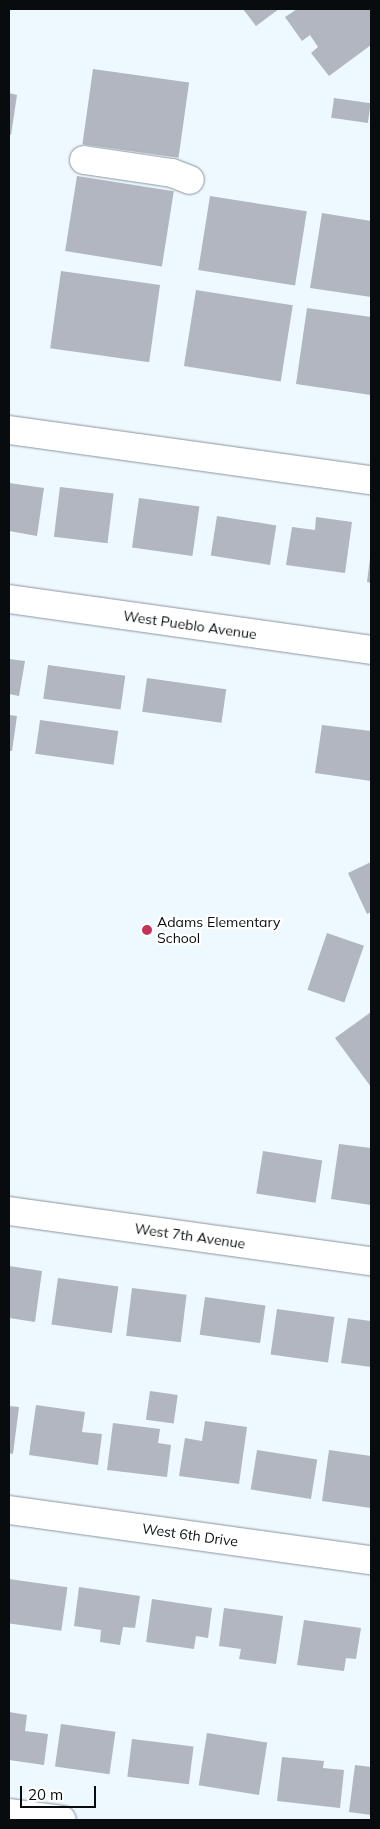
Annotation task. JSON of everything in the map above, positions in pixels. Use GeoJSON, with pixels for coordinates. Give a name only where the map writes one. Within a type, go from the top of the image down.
{"type":"FeatureCollection","features":[{"type":"Feature","properties":{"kind":"street"},"geometry":{"type":"LineString","coordinates":[[84,160],[172,173],[190,180]]}},
{"type":"Feature","properties":{"kind":"street"},"geometry":{"type":"LineString","coordinates":[[9,430],[371,480]]}},
{"type":"Feature","properties":{"kind":"street","name":"West Pueblo Avenue"},"geometry":{"type":"LineString","coordinates":[[9,600],[371,650]]}},
{"type":"Feature","properties":{"kind":"street","name":"West 7th Avenue"},"geometry":{"type":"LineString","coordinates":[[9,1211],[371,1260]]}},
{"type":"Feature","properties":{"kind":"street","name":"West 6th Drive"},"geometry":{"type":"LineString","coordinates":[[9,1510],[371,1560]]}},
{"type":"Feature","properties":{"kind":"street"},"geometry":{"type":"LineString","coordinates":[[9,1813],[62,1820]]}},
{"type":"Feature","properties":{"kind":"building"},"geometry":{"type":"Polygon","coordinates":[[[243,9],[279,9],[256,26],[243,9]]]}},
{"type":"Feature","properties":{"kind":"building"},"geometry":{"type":"Polygon","coordinates":[[[297,9],[371,9],[371,45],[329,76],[311,53],[318,47],[310,35],[302,41],[285,17],[297,9]]]}},
{"type":"Feature","properties":{"kind":"building"},"geometry":{"type":"Polygon","coordinates":[[[93,69],[189,82],[178,158],[82,144],[93,69]]]}},
{"type":"Feature","properties":{"kind":"building"},"geometry":{"type":"Polygon","coordinates":[[[9,93],[17,95],[11,135],[9,134],[9,93]]]}},
{"type":"Feature","properties":{"kind":"building"},"geometry":{"type":"Polygon","coordinates":[[[334,98],[371,103],[368,123],[331,118],[334,98]]]}},
{"type":"Feature","properties":{"kind":"building"},"geometry":{"type":"Polygon","coordinates":[[[77,176],[174,191],[162,266],[65,251],[77,176]]]}},
{"type":"Feature","properties":{"kind":"building"},"geometry":{"type":"Polygon","coordinates":[[[210,196],[307,211],[295,285],[198,270],[210,196]]]}},
{"type":"Feature","properties":{"kind":"building"},"geometry":{"type":"Polygon","coordinates":[[[322,213],[371,221],[371,297],[310,288],[322,213]]]}},
{"type":"Feature","properties":{"kind":"building"},"geometry":{"type":"Polygon","coordinates":[[[61,271],[160,285],[149,362],[50,348],[61,271]]]}},
{"type":"Feature","properties":{"kind":"building"},"geometry":{"type":"Polygon","coordinates":[[[196,290],[293,305],[281,381],[184,366],[196,290]]]}},
{"type":"Feature","properties":{"kind":"building"},"geometry":{"type":"Polygon","coordinates":[[[307,308],[371,317],[371,395],[296,384],[307,308]]]}},
{"type":"Feature","properties":{"kind":"building"},"geometry":{"type":"Polygon","coordinates":[[[9,483],[44,488],[37,536],[9,531],[9,483]]]}},
{"type":"Feature","properties":{"kind":"building"},"geometry":{"type":"Polygon","coordinates":[[[60,487],[114,494],[108,543],[54,537],[60,487]]]}},
{"type":"Feature","properties":{"kind":"building"},"geometry":{"type":"Polygon","coordinates":[[[139,498],[199,506],[192,556],[132,548],[139,498]]]}},
{"type":"Feature","properties":{"kind":"building"},"geometry":{"type":"Polygon","coordinates":[[[217,516],[276,525],[270,565],[211,556],[217,516]]]}},
{"type":"Feature","properties":{"kind":"building"},"geometry":{"type":"Polygon","coordinates":[[[316,517],[352,522],[345,573],[286,565],[292,527],[315,530],[316,517]]]}},
{"type":"Feature","properties":{"kind":"building"},"geometry":{"type":"Polygon","coordinates":[[[371,558],[371,583],[367,582],[371,558]]]}},
{"type":"Feature","properties":{"kind":"building"},"geometry":{"type":"Polygon","coordinates":[[[9,659],[25,661],[19,696],[9,694],[9,659]]]}},
{"type":"Feature","properties":{"kind":"building"},"geometry":{"type":"Polygon","coordinates":[[[48,665],[125,676],[121,710],[43,699],[48,665]]]}},
{"type":"Feature","properties":{"kind":"building"},"geometry":{"type":"Polygon","coordinates":[[[147,678],[226,689],[221,723],[142,712],[147,678]]]}},
{"type":"Feature","properties":{"kind":"building"},"geometry":{"type":"Polygon","coordinates":[[[9,715],[17,716],[12,751],[9,751],[9,715]]]}},
{"type":"Feature","properties":{"kind":"building"},"geometry":{"type":"Polygon","coordinates":[[[40,720],[118,731],[113,765],[35,754],[40,720]]]}},
{"type":"Feature","properties":{"kind":"building"},"geometry":{"type":"Polygon","coordinates":[[[322,725],[371,731],[371,781],[315,773],[322,725]]]}},
{"type":"Feature","properties":{"kind":"building"},"geometry":{"type":"Polygon","coordinates":[[[371,862],[371,912],[367,914],[348,873],[371,862]]]}},
{"type":"Feature","properties":{"kind":"building"},"geometry":{"type":"Polygon","coordinates":[[[327,933],[364,946],[344,1002],[307,990],[327,933]]]}},
{"type":"Feature","properties":{"kind":"building"},"geometry":{"type":"Polygon","coordinates":[[[371,1012],[371,1087],[335,1038],[371,1012]]]}},
{"type":"Feature","properties":{"kind":"building"},"geometry":{"type":"Polygon","coordinates":[[[339,1144],[371,1148],[371,1205],[331,1199],[339,1144]]]}},
{"type":"Feature","properties":{"kind":"building"},"geometry":{"type":"Polygon","coordinates":[[[263,1151],[322,1160],[316,1203],[256,1193],[263,1151]]]}},
{"type":"Feature","properties":{"kind":"building"},"geometry":{"type":"Polygon","coordinates":[[[9,1266],[42,1271],[35,1322],[9,1318],[9,1266]]]}},
{"type":"Feature","properties":{"kind":"building"},"geometry":{"type":"Polygon","coordinates":[[[58,1278],[118,1286],[112,1333],[51,1325],[58,1278]]]}},
{"type":"Feature","properties":{"kind":"building"},"geometry":{"type":"Polygon","coordinates":[[[132,1288],[187,1295],[181,1342],[126,1336],[132,1288]]]}},
{"type":"Feature","properties":{"kind":"building"},"geometry":{"type":"Polygon","coordinates":[[[205,1297],[265,1305],[260,1343],[200,1335],[205,1297]]]}},
{"type":"Feature","properties":{"kind":"building"},"geometry":{"type":"Polygon","coordinates":[[[277,1309],[334,1317],[328,1363],[271,1355],[277,1309]]]}},
{"type":"Feature","properties":{"kind":"building"},"geometry":{"type":"Polygon","coordinates":[[[348,1318],[371,1321],[371,1367],[341,1363],[348,1318]]]}},
{"type":"Feature","properties":{"kind":"building"},"geometry":{"type":"Polygon","coordinates":[[[150,1391],[178,1395],[174,1424],[146,1420],[150,1391]]]}},
{"type":"Feature","properties":{"kind":"building"},"geometry":{"type":"Polygon","coordinates":[[[36,1405],[85,1412],[82,1432],[102,1434],[98,1465],[29,1455],[36,1405]]]}},
{"type":"Feature","properties":{"kind":"building"},"geometry":{"type":"Polygon","coordinates":[[[9,1406],[19,1407],[13,1454],[9,1453],[9,1406]]]}},
{"type":"Feature","properties":{"kind":"building"},"geometry":{"type":"Polygon","coordinates":[[[205,1421],[247,1427],[239,1484],[179,1476],[185,1438],[202,1441],[205,1421]]]}},
{"type":"Feature","properties":{"kind":"building"},"geometry":{"type":"Polygon","coordinates":[[[113,1423],[160,1429],[158,1443],[171,1445],[167,1477],[107,1470],[113,1423]]]}},
{"type":"Feature","properties":{"kind":"building"},"geometry":{"type":"Polygon","coordinates":[[[257,1450],[317,1460],[311,1499],[251,1490],[257,1450]]]}},
{"type":"Feature","properties":{"kind":"building"},"geometry":{"type":"Polygon","coordinates":[[[329,1450],[371,1456],[371,1508],[322,1501],[329,1450]]]}},
{"type":"Feature","properties":{"kind":"building"},"geometry":{"type":"Polygon","coordinates":[[[9,1579],[67,1587],[61,1631],[9,1623],[9,1579]]]}},
{"type":"Feature","properties":{"kind":"building"},"geometry":{"type":"Polygon","coordinates":[[[79,1587],[140,1596],[135,1628],[123,1627],[120,1645],[100,1642],[101,1630],[74,1626],[79,1587]]]}},
{"type":"Feature","properties":{"kind":"building"},"geometry":{"type":"Polygon","coordinates":[[[152,1599],[212,1608],[208,1638],[196,1636],[194,1649],[146,1642],[152,1599]]]}},
{"type":"Feature","properties":{"kind":"building"},"geometry":{"type":"Polygon","coordinates":[[[224,1608],[283,1616],[276,1664],[239,1659],[241,1649],[219,1646],[224,1608]]]}},
{"type":"Feature","properties":{"kind":"building"},"geometry":{"type":"Polygon","coordinates":[[[304,1620],[361,1628],[356,1659],[346,1658],[344,1671],[297,1665],[304,1620]]]}},
{"type":"Feature","properties":{"kind":"building"},"geometry":{"type":"Polygon","coordinates":[[[9,1712],[27,1715],[25,1731],[48,1734],[44,1765],[9,1760],[9,1712]]]}},
{"type":"Feature","properties":{"kind":"building"},"geometry":{"type":"Polygon","coordinates":[[[61,1724],[115,1732],[109,1774],[55,1767],[61,1724]]]}},
{"type":"Feature","properties":{"kind":"building"},"geometry":{"type":"Polygon","coordinates":[[[207,1733],[267,1743],[259,1795],[199,1785],[207,1733]]]}},
{"type":"Feature","properties":{"kind":"building"},"geometry":{"type":"Polygon","coordinates":[[[132,1739],[194,1747],[189,1784],[127,1777],[132,1739]]]}},
{"type":"Feature","properties":{"kind":"building"},"geometry":{"type":"Polygon","coordinates":[[[282,1757],[324,1761],[323,1768],[344,1770],[340,1808],[277,1801],[282,1757]]]}},
{"type":"Feature","properties":{"kind":"building"},"geometry":{"type":"Polygon","coordinates":[[[355,1765],[371,1767],[371,1815],[349,1812],[355,1765]]]}},
{"type":"Feature","properties":{"kind":"place","name":"Adams Elementary School"},"geometry":{"type":"Point","coordinates":[147,930]}}]}
